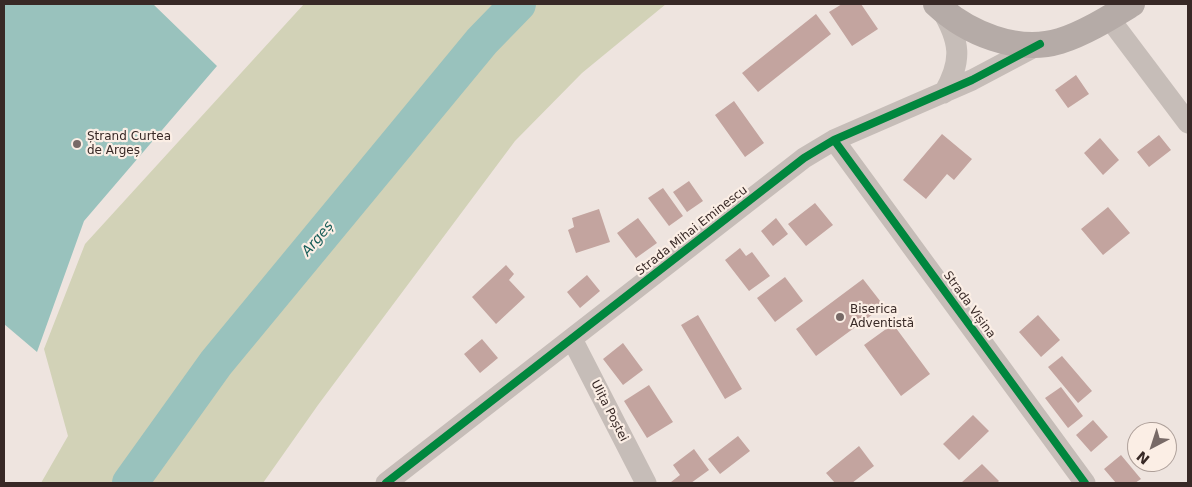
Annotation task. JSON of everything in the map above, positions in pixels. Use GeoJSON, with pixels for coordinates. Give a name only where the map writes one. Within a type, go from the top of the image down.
{"type":"FeatureCollection","features":[{"type":"Feature","properties":{"kind":"main road"},"geometry":{"type":"LineString","coordinates":[[938,6],[969,28],[996,40],[1040,44],[1059,41],[1078,34],[1132,4]]}},
{"type":"Feature","properties":{"kind":"street"},"geometry":{"type":"LineString","coordinates":[[938,6],[951,26],[957,48],[954,77],[944,93]]}},
{"type":"Feature","properties":{"kind":"street"},"geometry":{"type":"LineString","coordinates":[[1109,18],[1188,123]]}},
{"type":"Feature","properties":{"kind":"street","name":"Strada Mihai Eminescu"},"geometry":{"type":"LineString","coordinates":[[386,483],[804,158],[834,140],[972,80],[1040,44]]}},
{"type":"Feature","properties":{"kind":"street","name":"Strada Vișina"},"geometry":{"type":"LineString","coordinates":[[834,140],[1085,483]]}},
{"type":"Feature","properties":{"kind":"street","name":"Ulița Poștei"},"geometry":{"type":"LineString","coordinates":[[572,339],[646,483]]}},
{"type":"Feature","properties":{"kind":"green space"},"geometry":{"type":"Polygon","coordinates":[[[304,4],[666,4],[582,73],[515,141],[318,405],[263,483],[41,483],[68,436],[44,349],[85,244],[304,4]]]}},
{"type":"Feature","properties":{"kind":"water","name":"Ștrand Curtea de Argeș"},"geometry":{"type":"Polygon","coordinates":[[[4,4],[153,4],[217,66],[84,221],[37,352],[4,324],[4,4]]]}},
{"type":"Feature","properties":{"kind":"building"},"geometry":{"type":"Polygon","coordinates":[[[842,4],[861,4],[878,29],[852,46],[829,12],[842,4]]]}},
{"type":"Feature","properties":{"kind":"building"},"geometry":{"type":"Polygon","coordinates":[[[816,14],[831,34],[758,92],[742,73],[816,14]]]}},
{"type":"Feature","properties":{"kind":"building"},"geometry":{"type":"Polygon","coordinates":[[[1076,75],[1089,94],[1068,108],[1055,90],[1076,75]]]}},
{"type":"Feature","properties":{"kind":"building"},"geometry":{"type":"Polygon","coordinates":[[[734,101],[764,143],[745,157],[715,115],[734,101]]]}},
{"type":"Feature","properties":{"kind":"building"},"geometry":{"type":"Polygon","coordinates":[[[942,134],[972,159],[954,180],[947,174],[926,199],[903,180],[942,134]]]}},
{"type":"Feature","properties":{"kind":"building"},"geometry":{"type":"Polygon","coordinates":[[[1159,135],[1171,150],[1149,167],[1137,152],[1159,135]]]}},
{"type":"Feature","properties":{"kind":"building"},"geometry":{"type":"Polygon","coordinates":[[[1100,138],[1119,160],[1103,175],[1084,153],[1100,138]]]}},
{"type":"Feature","properties":{"kind":"building"},"geometry":{"type":"Polygon","coordinates":[[[689,181],[703,201],[687,212],[673,192],[689,181]]]}},
{"type":"Feature","properties":{"kind":"building"},"geometry":{"type":"Polygon","coordinates":[[[663,188],[683,216],[669,226],[648,198],[663,188]]]}},
{"type":"Feature","properties":{"kind":"building"},"geometry":{"type":"Polygon","coordinates":[[[815,203],[833,225],[806,246],[788,224],[815,203]]]}},
{"type":"Feature","properties":{"kind":"building"},"geometry":{"type":"Polygon","coordinates":[[[1108,207],[1130,233],[1103,255],[1081,229],[1108,207]]]}},
{"type":"Feature","properties":{"kind":"building"},"geometry":{"type":"Polygon","coordinates":[[[599,209],[610,242],[576,253],[568,230],[574,227],[572,218],[599,209]]]}},
{"type":"Feature","properties":{"kind":"building"},"geometry":{"type":"Polygon","coordinates":[[[638,218],[657,243],[636,258],[617,233],[638,218]]]}},
{"type":"Feature","properties":{"kind":"building"},"geometry":{"type":"Polygon","coordinates":[[[776,218],[788,234],[773,246],[761,231],[776,218]]]}},
{"type":"Feature","properties":{"kind":"building"},"geometry":{"type":"Polygon","coordinates":[[[740,248],[746,256],[752,252],[770,276],[749,291],[725,260],[740,248]]]}},
{"type":"Feature","properties":{"kind":"building"},"geometry":{"type":"Polygon","coordinates":[[[506,265],[514,274],[509,280],[525,297],[496,324],[472,297],[506,265]]]}},
{"type":"Feature","properties":{"kind":"building"},"geometry":{"type":"Polygon","coordinates":[[[587,275],[600,291],[580,308],[567,292],[587,275]]]}},
{"type":"Feature","properties":{"kind":"building"},"geometry":{"type":"Polygon","coordinates":[[[785,277],[803,301],[775,322],[757,298],[785,277]]]}},
{"type":"Feature","properties":{"kind":"building","name":"Biserica Adventistă"},"geometry":{"type":"Polygon","coordinates":[[[863,279],[884,306],[816,356],[796,329],[863,279]]]}},
{"type":"Feature","properties":{"kind":"building"},"geometry":{"type":"Polygon","coordinates":[[[698,315],[742,389],[725,399],[681,325],[698,315]]]}},
{"type":"Feature","properties":{"kind":"building"},"geometry":{"type":"Polygon","coordinates":[[[1038,315],[1060,340],[1041,357],[1019,332],[1038,315]]]}},
{"type":"Feature","properties":{"kind":"building"},"geometry":{"type":"Polygon","coordinates":[[[893,324],[930,374],[901,396],[864,345],[893,324]]]}},
{"type":"Feature","properties":{"kind":"building"},"geometry":{"type":"Polygon","coordinates":[[[482,339],[498,358],[480,373],[464,354],[482,339]]]}},
{"type":"Feature","properties":{"kind":"building"},"geometry":{"type":"Polygon","coordinates":[[[623,343],[643,370],[623,385],[603,359],[623,343]]]}},
{"type":"Feature","properties":{"kind":"building"},"geometry":{"type":"Polygon","coordinates":[[[1062,356],[1092,391],[1078,403],[1048,367],[1062,356]]]}},
{"type":"Feature","properties":{"kind":"building"},"geometry":{"type":"Polygon","coordinates":[[[649,385],[673,422],[647,438],[624,401],[649,385]]]}},
{"type":"Feature","properties":{"kind":"building"},"geometry":{"type":"Polygon","coordinates":[[[1061,387],[1083,416],[1068,428],[1045,398],[1061,387]]]}},
{"type":"Feature","properties":{"kind":"building"},"geometry":{"type":"Polygon","coordinates":[[[973,415],[989,431],[959,460],[943,444],[973,415]]]}},
{"type":"Feature","properties":{"kind":"building"},"geometry":{"type":"Polygon","coordinates":[[[1093,420],[1108,437],[1091,452],[1076,435],[1093,420]]]}},
{"type":"Feature","properties":{"kind":"building"},"geometry":{"type":"Polygon","coordinates":[[[738,436],[750,451],[720,474],[708,459],[738,436]]]}},
{"type":"Feature","properties":{"kind":"building"},"geometry":{"type":"Polygon","coordinates":[[[859,446],[874,466],[852,483],[835,483],[826,473],[859,446]]]}},
{"type":"Feature","properties":{"kind":"building"},"geometry":{"type":"Polygon","coordinates":[[[694,449],[709,470],[691,483],[672,483],[680,475],[673,465],[694,449]]]}},
{"type":"Feature","properties":{"kind":"building"},"geometry":{"type":"Polygon","coordinates":[[[1121,455],[1127,462],[1127,472],[1135,472],[1141,479],[1135,483],[1116,483],[1104,469],[1121,455]]]}},
{"type":"Feature","properties":{"kind":"building"},"geometry":{"type":"Polygon","coordinates":[[[982,464],[999,481],[997,483],[962,482],[982,464]]]}},
{"type":"Feature","properties":{"kind":"waterway","name":"Argeș"},"geometry":{"type":"LineString","coordinates":[[130,483],[216,363],[482,41],[518,4]]}},
{"type":"Feature","properties":{"kind":"cycle path"},"geometry":{"type":"LineString","coordinates":[[386,483],[804,158],[834,140],[972,80],[1040,44]]}},
{"type":"Feature","properties":{"kind":"cycle path"},"geometry":{"type":"LineString","coordinates":[[834,140],[1085,483]]}},
{"type":"Feature","properties":{"kind":"place","name":"Ștrand Curtea de Argeș"},"geometry":{"type":"Point","coordinates":[77,144]}},
{"type":"Feature","properties":{"kind":"place","name":"Biserica Adventistă"},"geometry":{"type":"Point","coordinates":[840,317]}}]}
